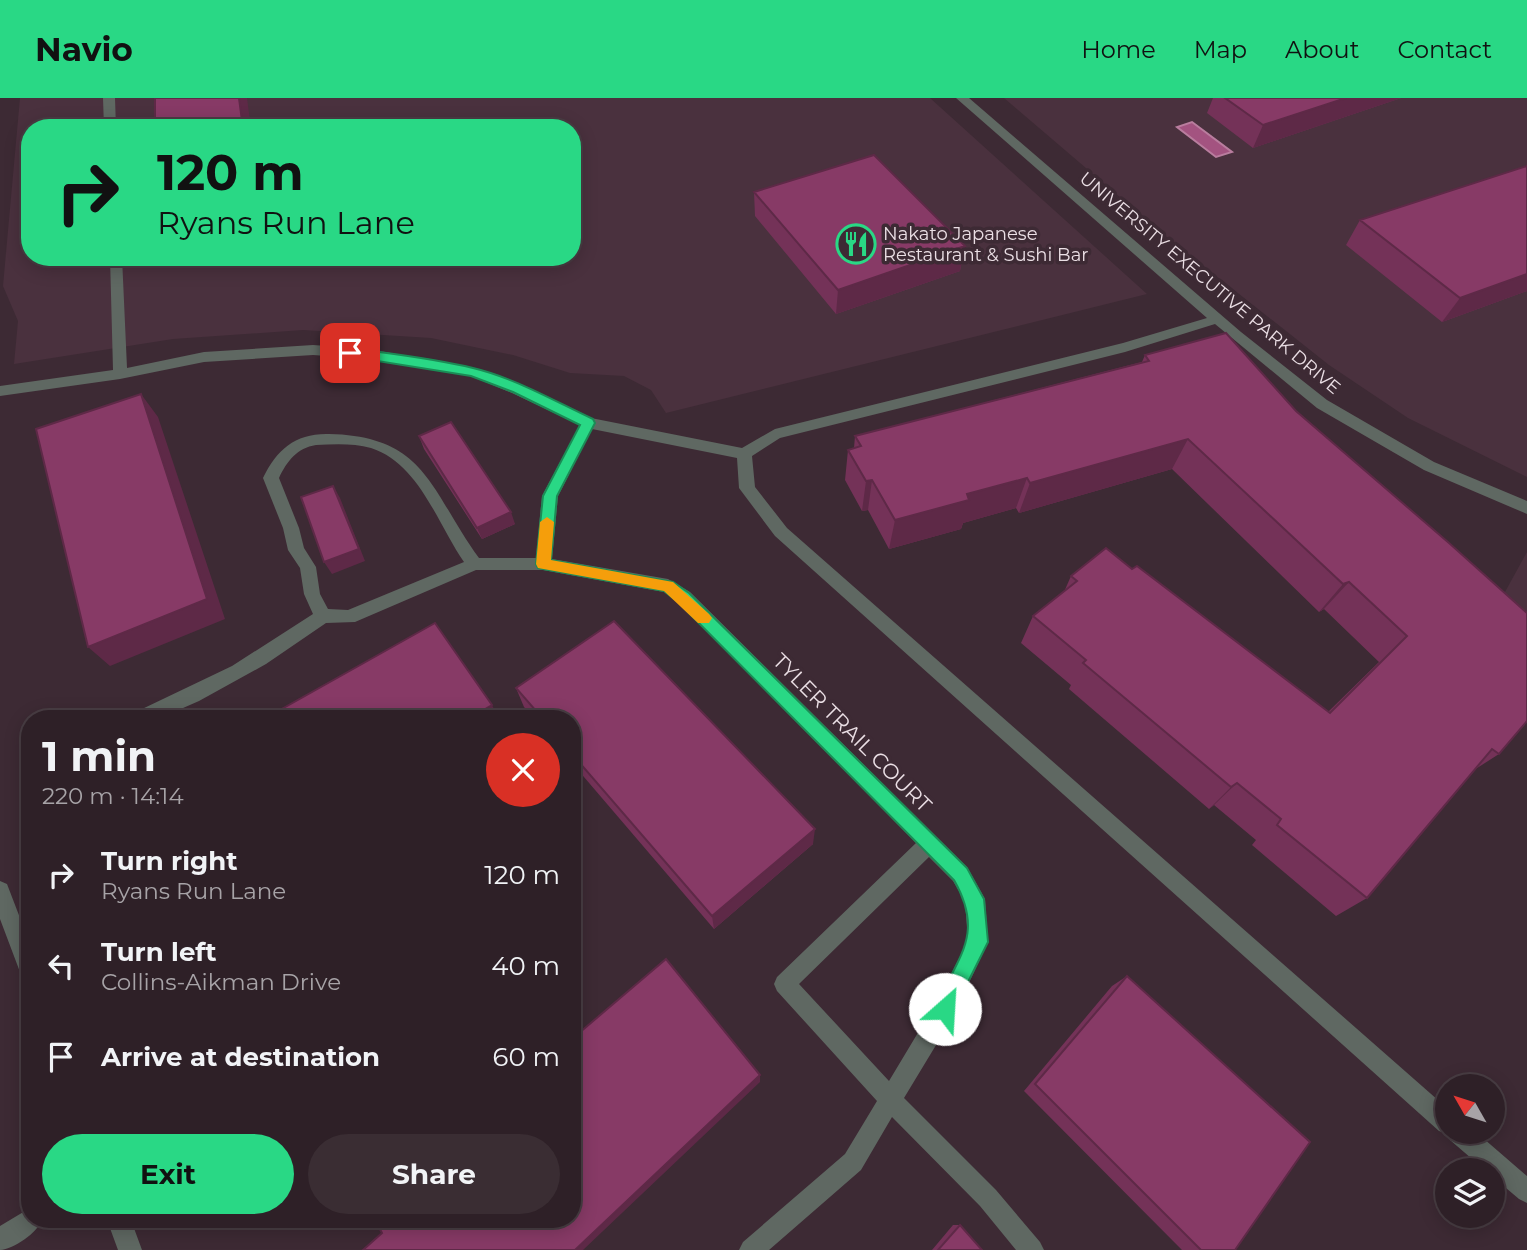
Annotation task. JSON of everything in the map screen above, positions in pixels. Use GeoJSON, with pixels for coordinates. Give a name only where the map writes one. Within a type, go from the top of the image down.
{"type":"FeatureCollection","features":[{"type":"Feature","properties":{"kind":"street"},"geometry":{"type":"LineString","coordinates":[[109,98],[110,119]]}},
{"type":"Feature","properties":{"kind":"street","name":"UNIVERSITY EXECUTIVE PARK DRIVE"},"geometry":{"type":"LineString","coordinates":[[962,98],[1293,383],[1356,426],[1429,466],[1527,508]]}},
{"type":"Feature","properties":{"kind":"street"},"geometry":{"type":"LineString","coordinates":[[116,266],[120,374]]}},
{"type":"Feature","properties":{"kind":"street"},"geometry":{"type":"LineString","coordinates":[[0,391],[120,374],[204,358],[261,352],[313,350],[369,354],[473,372],[517,389],[588,423],[744,454],[775,434],[1112,351],[1218,319]]}},
{"type":"Feature","properties":{"kind":"street"},"geometry":{"type":"LineString","coordinates":[[543,564],[550,496],[588,423]]}},
{"type":"Feature","properties":{"kind":"street"},"geometry":{"type":"LineString","coordinates":[[162,710],[255,662],[323,616],[312,594],[308,567],[296,550],[291,528],[271,478],[279,459],[307,439],[349,440],[383,447],[414,469],[439,505],[458,544],[475,564]]}},
{"type":"Feature","properties":{"kind":"street"},"geometry":{"type":"LineString","coordinates":[[744,454],[747,488],[781,532],[1435,1112]]}},
{"type":"Feature","properties":{"kind":"street","name":"TYLER TRAIL COURT"},"geometry":{"type":"LineString","coordinates":[[323,616],[349,617],[475,564],[543,564],[668,586],[684,597],[960,874],[975,899],[978,942],[945,1009],[853,1162],[751,1250]]}},
{"type":"Feature","properties":{"kind":"street"},"geometry":{"type":"LineString","coordinates":[[930,843],[784,984],[890,1099],[988,1198],[1032,1250]]}},
{"type":"Feature","properties":{"kind":"street"},"geometry":{"type":"LineString","coordinates":[[0,891],[21,948]]}},
{"type":"Feature","properties":{"kind":"street"},"geometry":{"type":"LineString","coordinates":[[1472,1144],[1527,1191]]}},
{"type":"Feature","properties":{"kind":"street"},"geometry":{"type":"LineString","coordinates":[[0,1240],[21,1226]]}},
{"type":"Feature","properties":{"kind":"street"},"geometry":{"type":"LineString","coordinates":[[122,1228],[130,1250]]}},
{"type":"Feature","properties":{"kind":"shaded area"},"geometry":{"type":"Polygon","coordinates":[[[20,98],[930,98],[1147,294],[666,413],[651,390],[624,376],[570,373],[513,355],[431,338],[303,330],[173,339],[14,364],[18,321],[3,286],[20,98]]]}},
{"type":"Feature","properties":{"kind":"shaded area"},"geometry":{"type":"Polygon","coordinates":[[[1004,98],[1527,98],[1527,477],[1408,418],[1329,365],[1162,233],[1004,98]]]}},
{"type":"Feature","properties":{"kind":"shaded area"},"geometry":{"type":"Polygon","coordinates":[[[1192,122],[1232,152],[1216,157],[1177,127],[1192,122]]]}},
{"type":"Feature","properties":{"kind":"shaded area"},"geometry":{"type":"Polygon","coordinates":[[[1527,552],[1527,640],[1494,612],[1527,552]]]}},
{"type":"Feature","properties":{"kind":"building"},"geometry":{"type":"Polygon","coordinates":[[[155,98],[239,98],[242,119],[155,119],[155,98]]]}},
{"type":"Feature","properties":{"kind":"building"},"geometry":{"type":"Polygon","coordinates":[[[1225,98],[1346,98],[1263,125],[1225,98]]]}},
{"type":"Feature","properties":{"kind":"building","name":"Nakato Japanese Restaurant & Sushi Bar"},"geometry":{"type":"Polygon","coordinates":[[[874,155],[965,246],[838,290],[754,192],[874,155]]]}},
{"type":"Feature","properties":{"kind":"building"},"geometry":{"type":"Polygon","coordinates":[[[1527,166],[1527,274],[1460,298],[1360,220],[1527,166]]]}},
{"type":"Feature","properties":{"kind":"building"},"geometry":{"type":"Polygon","coordinates":[[[1226,333],[1296,411],[1527,613],[1527,721],[1499,754],[1492,749],[1367,898],[1277,825],[1281,819],[1237,783],[1231,787],[1083,663],[1086,660],[1033,616],[1077,581],[1071,576],[1106,548],[1132,569],[1137,566],[1330,713],[1407,636],[1349,582],[1343,584],[1188,439],[1030,483],[1027,478],[967,494],[969,500],[895,520],[872,480],[866,481],[848,450],[861,446],[855,436],[1149,361],[1145,355],[1226,333]]]}},
{"type":"Feature","properties":{"kind":"building"},"geometry":{"type":"Polygon","coordinates":[[[141,394],[207,599],[88,647],[36,429],[141,394]]]}},
{"type":"Feature","properties":{"kind":"building"},"geometry":{"type":"Polygon","coordinates":[[[451,422],[511,512],[477,528],[419,436],[451,422]]]}},
{"type":"Feature","properties":{"kind":"building"},"geometry":{"type":"Polygon","coordinates":[[[333,486],[359,549],[324,562],[301,497],[333,486]]]}},
{"type":"Feature","properties":{"kind":"building"},"geometry":{"type":"Polygon","coordinates":[[[614,621],[815,829],[712,916],[581,764],[581,710],[535,710],[516,688],[614,621]]]}},
{"type":"Feature","properties":{"kind":"building"},"geometry":{"type":"Polygon","coordinates":[[[435,623],[492,705],[483,710],[280,710],[435,623]]]}},
{"type":"Feature","properties":{"kind":"building"},"geometry":{"type":"Polygon","coordinates":[[[666,959],[760,1075],[575,1250],[363,1250],[382,1233],[379,1228],[581,1228],[581,1031],[666,959]]]}},
{"type":"Feature","properties":{"kind":"building"},"geometry":{"type":"Polygon","coordinates":[[[1127,976],[1310,1142],[1235,1250],[1201,1250],[1035,1084],[1127,976]]]}},
{"type":"Feature","properties":{"kind":"building"},"geometry":{"type":"Polygon","coordinates":[[[960,1225],[982,1250],[938,1250],[960,1225]]]}},
{"type":"Feature","properties":{"kind":"slow traffic"},"geometry":{"type":"LineString","coordinates":[[547,522],[543,564],[668,586],[684,597],[704,618]]}},
{"type":"Feature","properties":{"kind":"place","name":"Nakato Japanese Restaurant & Sushi Bar"},"geometry":{"type":"Point","coordinates":[856,244]}},
{"type":"Feature","properties":{"kind":"route"},"geometry":{"type":"LineString","coordinates":[[350,353],[473,372],[517,389],[588,423],[550,496],[543,564],[668,586],[684,597],[960,874],[975,899],[978,942],[945,1009]]}}]}
